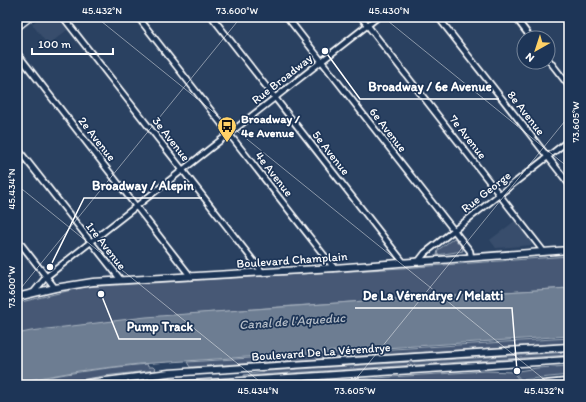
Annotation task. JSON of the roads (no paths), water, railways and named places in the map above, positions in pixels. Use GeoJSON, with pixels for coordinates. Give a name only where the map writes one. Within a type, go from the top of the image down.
{"type":"FeatureCollection","features":[{"type":"Feature","properties":{"kind":"main road"},"geometry":{"type":"LineString","coordinates":[[17,27],[30,17]]}},
{"type":"Feature","properties":{"kind":"main road","name":"Boulevard Champlain"},"geometry":{"type":"LineString","coordinates":[[17,297],[76,284],[121,280],[263,273],[569,250]]}},
{"type":"Feature","properties":{"kind":"main road","name":"Boulevard De La Vérendrye"},"geometry":{"type":"LineString","coordinates":[[74,385],[136,376],[184,372],[569,347]]}},
{"type":"Feature","properties":{"kind":"main road","name":"Boulevard De La Vérendrye"},"geometry":{"type":"LineString","coordinates":[[178,385],[569,360]]}},
{"type":"Feature","properties":{"kind":"main road"},"geometry":{"type":"LineString","coordinates":[[184,372],[187,385]]}},
{"type":"Feature","properties":{"kind":"street","name":"3e Avenue"},"geometry":{"type":"LineString","coordinates":[[63,17],[263,273]]}},
{"type":"Feature","properties":{"kind":"street","name":"4e Avenue"},"geometry":{"type":"LineString","coordinates":[[138,17],[334,268]]}},
{"type":"Feature","properties":{"kind":"street","name":"5e Avenue"},"geometry":{"type":"LineString","coordinates":[[212,17],[404,263]]}},
{"type":"Feature","properties":{"kind":"street","name":"6e Avenue"},"geometry":{"type":"LineString","coordinates":[[287,17],[454,230],[470,251],[471,257]]}},
{"type":"Feature","properties":{"kind":"street","name":"7e Avenue"},"geometry":{"type":"LineString","coordinates":[[361,17],[544,252]]}},
{"type":"Feature","properties":{"kind":"street","name":"Rue Broadway"},"geometry":{"type":"LineString","coordinates":[[32,294],[46,277],[378,17]]}},
{"type":"Feature","properties":{"kind":"street","name":"8e Avenue"},"geometry":{"type":"LineString","coordinates":[[438,17],[569,184]]}},
{"type":"Feature","properties":{"kind":"street"},"geometry":{"type":"LineString","coordinates":[[515,17],[525,30]]}},
{"type":"Feature","properties":{"kind":"street","name":"2e Avenue"},"geometry":{"type":"LineString","coordinates":[[17,52],[192,277]]}},
{"type":"Feature","properties":{"kind":"street"},"geometry":{"type":"LineString","coordinates":[[556,70],[569,86]]}},
{"type":"Feature","properties":{"kind":"street","name":"Rue George"},"geometry":{"type":"LineString","coordinates":[[418,262],[425,253],[569,140]]}},
{"type":"Feature","properties":{"kind":"street","name":"1re Avenue"},"geometry":{"type":"LineString","coordinates":[[17,148],[121,280]]}},
{"type":"Feature","properties":{"kind":"street"},"geometry":{"type":"LineString","coordinates":[[17,240],[55,288]]}},
{"type":"Feature","properties":{"kind":"street"},"geometry":{"type":"LineString","coordinates":[[529,385],[569,381]]}},
{"type":"Feature","properties":{"kind":"water","name":"Canal de l'Aqueduc"},"geometry":{"type":"Polygon","coordinates":[[[569,288],[569,336],[139,364],[79,371],[17,382],[17,334],[31,331],[146,317],[569,288]]]}},
{"type":"Feature","properties":{"kind":"place","name":"Broadway / 6e Avenue"},"geometry":{"type":"Point","coordinates":[325,51]}},
{"type":"Feature","properties":{"kind":"place","name":"Broadway / 4e Avenue"},"geometry":{"type":"Point","coordinates":[227,143]}},
{"type":"Feature","properties":{"kind":"place","name":"Broadway / Alepin"},"geometry":{"type":"Point","coordinates":[50,267]}},
{"type":"Feature","properties":{"kind":"place","name":"Pump Track"},"geometry":{"type":"Point","coordinates":[101,294]}},
{"type":"Feature","properties":{"kind":"place","name":"De La Vérendrye / Melatti"},"geometry":{"type":"Point","coordinates":[517,371]}}]}
